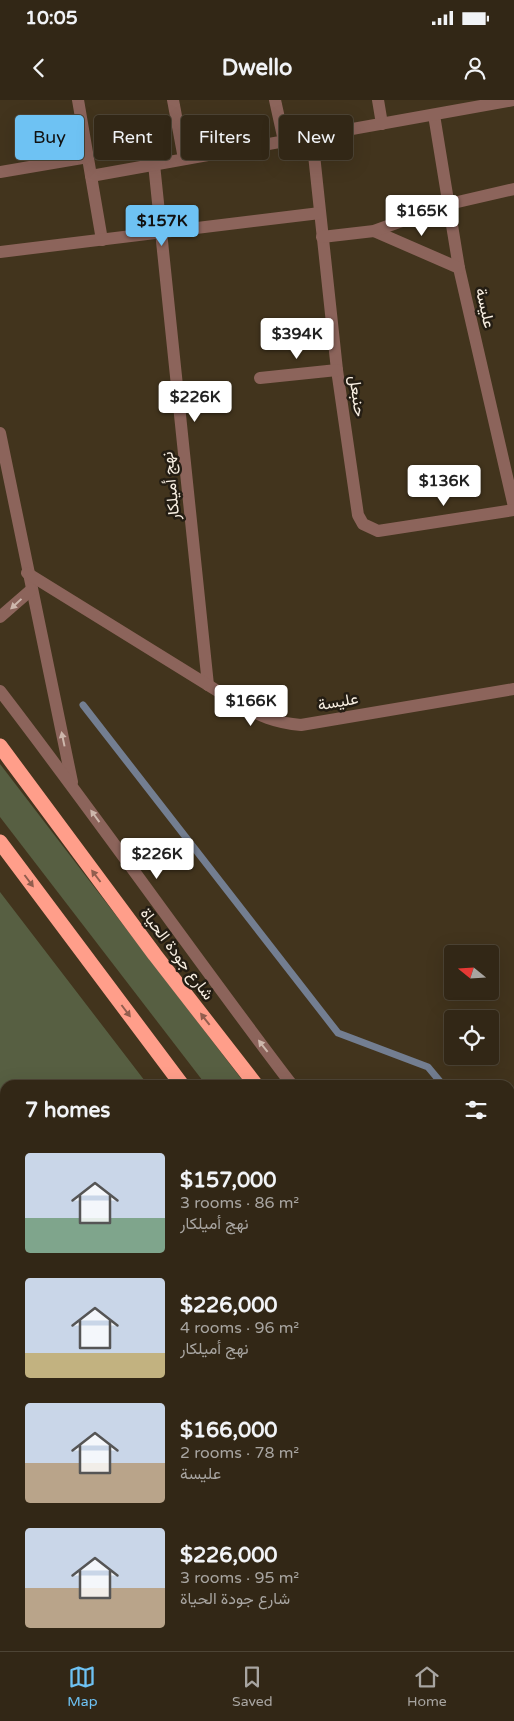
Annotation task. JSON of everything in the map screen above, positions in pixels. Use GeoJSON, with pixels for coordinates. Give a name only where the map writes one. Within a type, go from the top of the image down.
{"type":"FeatureCollection","features":[{"type":"Feature","properties":{"kind":"highway","name":"شارع جودة الحياة"},"geometry":{"type":"LineString","coordinates":[[0,746],[155,955],[252,1080]]}},
{"type":"Feature","properties":{"kind":"highway"},"geometry":{"type":"LineString","coordinates":[[0,842],[178,1080]]}},
{"type":"Feature","properties":{"kind":"street"},"geometry":{"type":"LineString","coordinates":[[78,100],[102,240]]}},
{"type":"Feature","properties":{"kind":"street"},"geometry":{"type":"LineString","coordinates":[[173,100],[181,143]]}},
{"type":"Feature","properties":{"kind":"street"},"geometry":{"type":"LineString","coordinates":[[276,100],[279,115]]}},
{"type":"Feature","properties":{"kind":"street"},"geometry":{"type":"LineString","coordinates":[[378,100],[382,124]]}},
{"type":"Feature","properties":{"kind":"street"},"geometry":{"type":"LineString","coordinates":[[353,129],[514,100]]}},
{"type":"Feature","properties":{"kind":"street","name":"عليسة"},"geometry":{"type":"LineString","coordinates":[[434,115],[459,268],[514,509]]}},
{"type":"Feature","properties":{"kind":"street"},"geometry":{"type":"LineString","coordinates":[[0,172],[88,157]]}},
{"type":"Feature","properties":{"kind":"street"},"geometry":{"type":"LineString","coordinates":[[91,176],[181,160]]}},
{"type":"Feature","properties":{"kind":"street","name":"حنبعل"},"geometry":{"type":"LineString","coordinates":[[314,160],[337,370],[358,515],[363,524],[378,531],[514,509]]}},
{"type":"Feature","properties":{"kind":"street","name":"نهج أميلكار"},"geometry":{"type":"LineString","coordinates":[[154,164],[208,685]]}},
{"type":"Feature","properties":{"kind":"street"},"geometry":{"type":"LineString","coordinates":[[322,237],[374,231],[449,204],[514,189]]}},
{"type":"Feature","properties":{"kind":"street"},"geometry":{"type":"LineString","coordinates":[[0,250],[102,240],[320,213]]}},
{"type":"Feature","properties":{"kind":"street"},"geometry":{"type":"LineString","coordinates":[[374,231],[459,268]]}},
{"type":"Feature","properties":{"kind":"street"},"geometry":{"type":"LineString","coordinates":[[260,378],[337,370]]}},
{"type":"Feature","properties":{"kind":"street"},"geometry":{"type":"LineString","coordinates":[[0,433],[73,787]]}},
{"type":"Feature","properties":{"kind":"street","name":"عليسة"},"geometry":{"type":"LineString","coordinates":[[28,573],[260,717],[281,724],[301,725],[514,689]]}},
{"type":"Feature","properties":{"kind":"street"},"geometry":{"type":"LineString","coordinates":[[0,618],[31,590]]}},
{"type":"Feature","properties":{"kind":"street"},"geometry":{"type":"LineString","coordinates":[[0,691],[73,787],[227,1000],[288,1080]]}},
{"type":"Feature","properties":{"kind":"green space"},"geometry":{"type":"Polygon","coordinates":[[[0,764],[242,1080],[202,1080],[0,817],[0,764]]]}},
{"type":"Feature","properties":{"kind":"green space"},"geometry":{"type":"Polygon","coordinates":[[[0,892],[144,1080],[0,1080],[0,892]]]}},
{"type":"Feature","properties":{"kind":"waterway"},"geometry":{"type":"LineString","coordinates":[[83,705],[338,1033],[428,1067],[439,1080]]}}]}
